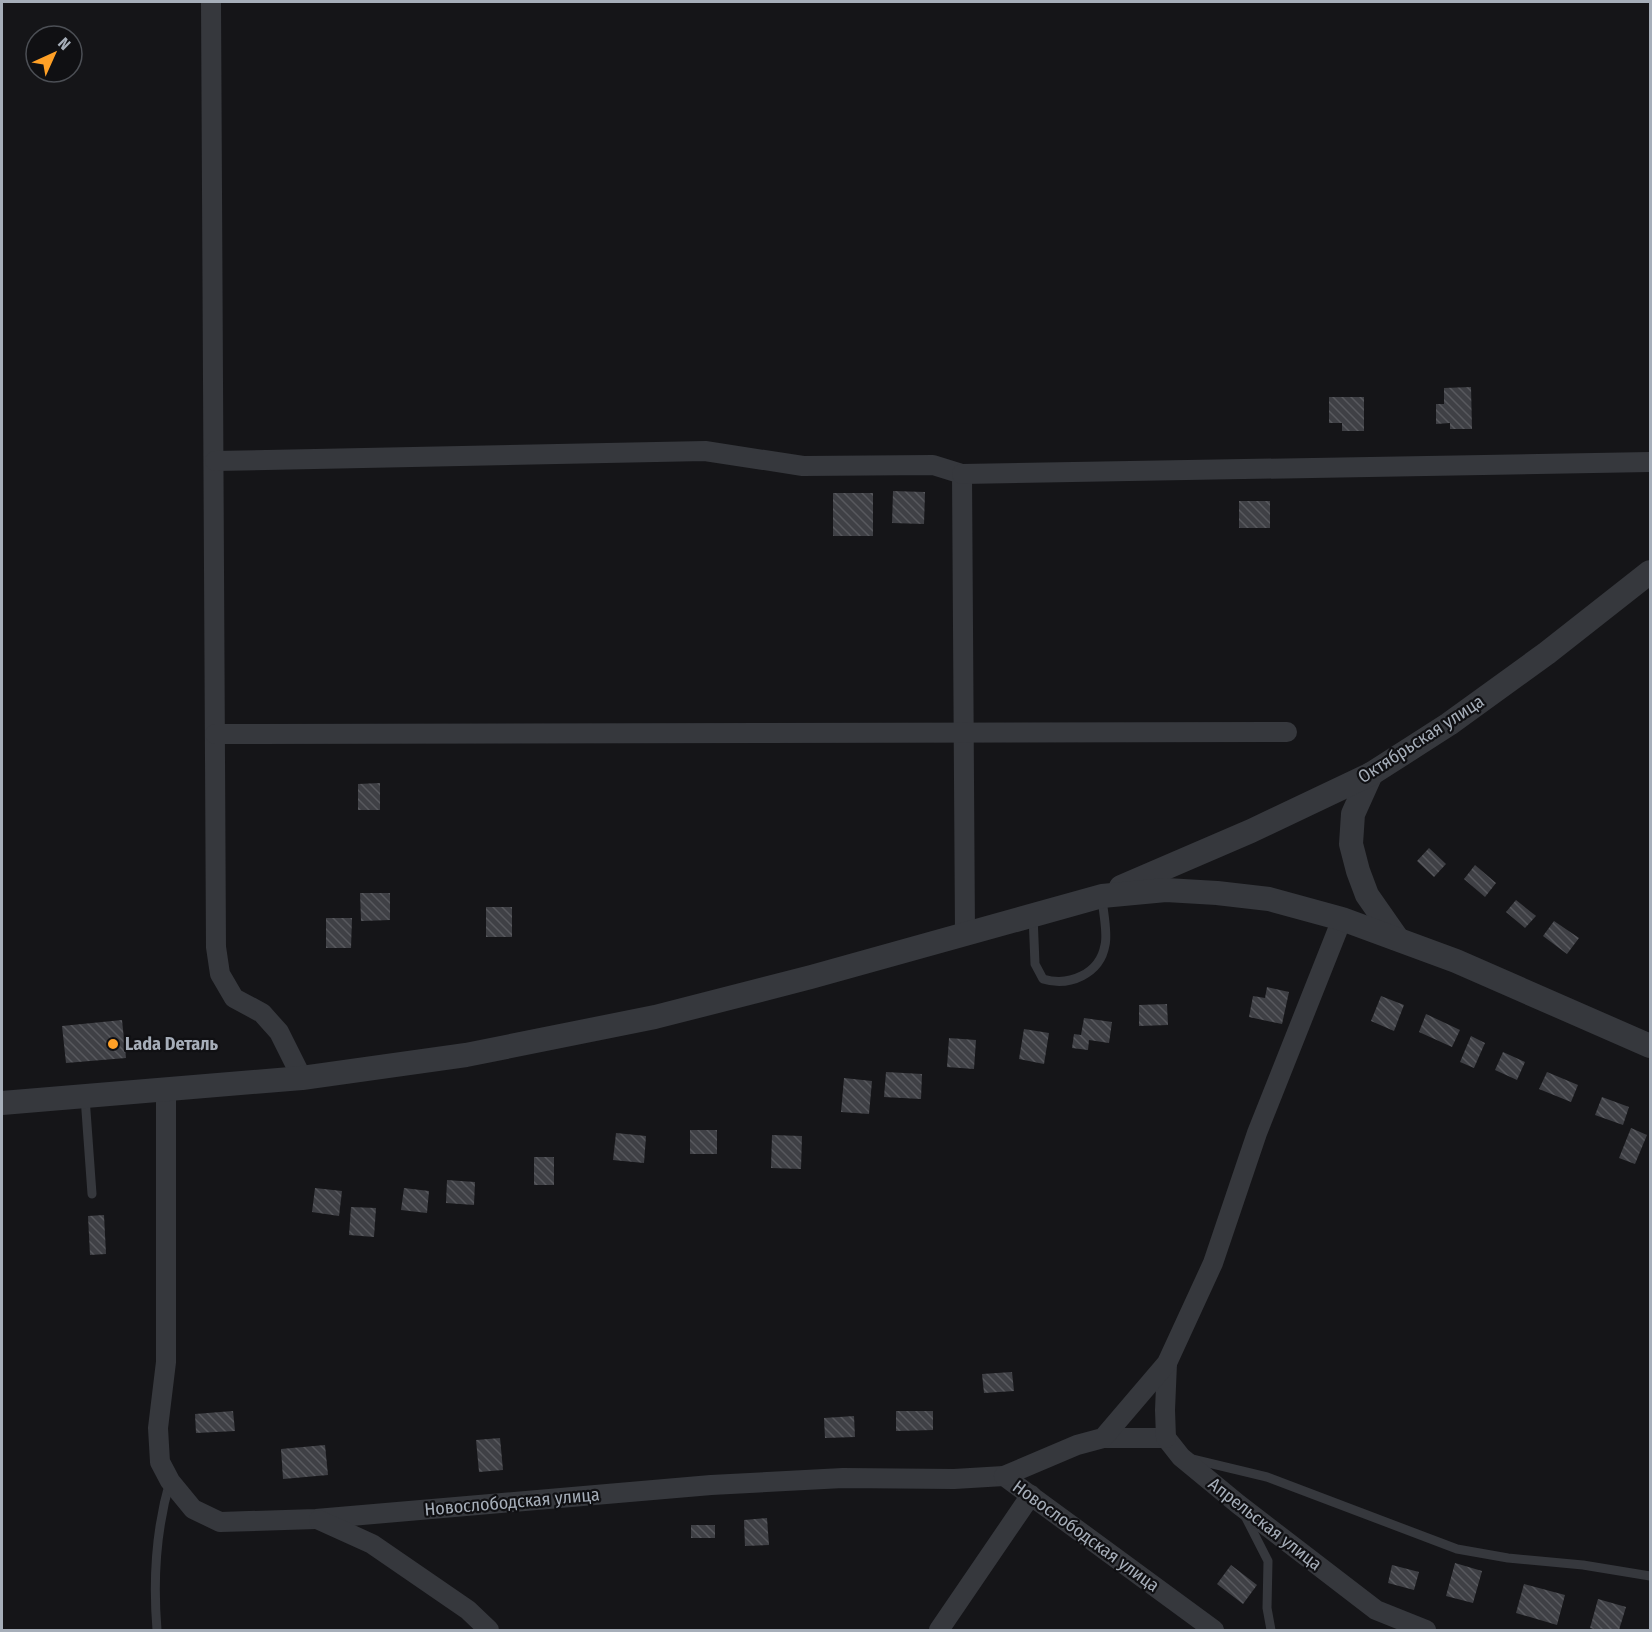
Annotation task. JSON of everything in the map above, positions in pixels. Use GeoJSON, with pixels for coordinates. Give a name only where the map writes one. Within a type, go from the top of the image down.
{"type":"FeatureCollection","features":[{"type":"Feature","properties":{"kind":"street"},"geometry":{"type":"LineString","coordinates":[[211,2],[216,947],[220,974],[234,998],[262,1012],[279,1032],[302,1078]]}},
{"type":"Feature","properties":{"kind":"street"},"geometry":{"type":"LineString","coordinates":[[215,461],[705,451],[803,466],[933,465],[962,474],[1650,462]]}},
{"type":"Feature","properties":{"kind":"street"},"geometry":{"type":"LineString","coordinates":[[962,474],[965,933]]}},
{"type":"Feature","properties":{"kind":"street","name":"Октябрьская улица"},"geometry":{"type":"LineString","coordinates":[[1102,896],[1251,831],[1371,774],[1449,724],[1548,654],[1650,572]]}},
{"type":"Feature","properties":{"kind":"street"},"geometry":{"type":"LineString","coordinates":[[215,734],[1287,732]]}},
{"type":"Feature","properties":{"kind":"street"},"geometry":{"type":"LineString","coordinates":[[1371,774],[1353,814],[1351,844],[1358,871],[1368,895],[1397,938]]}},
{"type":"Feature","properties":{"kind":"street"},"geometry":{"type":"LineString","coordinates":[[2,1103],[302,1078],[466,1055],[655,1017],[811,977],[1102,896],[1166,890],[1269,899],[1342,919],[1456,961],[1650,1046]]}},
{"type":"Feature","properties":{"kind":"street"},"geometry":{"type":"LineString","coordinates":[[1103,1438],[1167,1363],[1213,1263],[1257,1133],[1342,919]]}},
{"type":"Feature","properties":{"kind":"street","name":"Новослободская улица"},"geometry":{"type":"LineString","coordinates":[[166,1090],[166,1362],[158,1428],[160,1462],[170,1482],[193,1509],[220,1522],[316,1519],[711,1485],[843,1478],[954,1479],[1004,1476],[1214,1630]]}},
{"type":"Feature","properties":{"kind":"street"},"geometry":{"type":"LineString","coordinates":[[1004,1476],[1077,1445],[1103,1438],[1166,1438],[1167,1363]]}},
{"type":"Feature","properties":{"kind":"street","name":"Апрельская улица"},"geometry":{"type":"LineString","coordinates":[[1166,1438],[1181,1456],[1238,1504],[1376,1610],[1426,1630]]}},
{"type":"Feature","properties":{"kind":"street"},"geometry":{"type":"LineString","coordinates":[[939,1630],[1031,1495]]}},
{"type":"Feature","properties":{"kind":"street"},"geometry":{"type":"LineString","coordinates":[[316,1519],[372,1544],[468,1610],[489,1630]]}},
{"type":"Feature","properties":{"kind":"lane"},"geometry":{"type":"LineString","coordinates":[[1033,915],[1035,964],[1043,979],[1055,982],[1082,977],[1095,967],[1105,945],[1102,896]]}},
{"type":"Feature","properties":{"kind":"lane"},"geometry":{"type":"LineString","coordinates":[[85,1097],[92,1194]]}},
{"type":"Feature","properties":{"kind":"lane"},"geometry":{"type":"LineString","coordinates":[[1181,1456],[1267,1477],[1457,1549],[1508,1558],[1583,1565],[1650,1576]]}},
{"type":"Feature","properties":{"kind":"lane"},"geometry":{"type":"LineString","coordinates":[[157,1630],[157,1548],[164,1503],[170,1482]]}},
{"type":"Feature","properties":{"kind":"lane"},"geometry":{"type":"LineString","coordinates":[[1238,1504],[1268,1560],[1267,1608],[1271,1630]]}},
{"type":"Feature","properties":{"kind":"building"},"geometry":{"type":"Polygon","coordinates":[[[1471,387],[1472,429],[1450,429],[1450,423],[1436,424],[1436,404],[1444,404],[1444,388],[1471,387]]]}},
{"type":"Feature","properties":{"kind":"building"},"geometry":{"type":"Polygon","coordinates":[[[1329,397],[1364,397],[1364,431],[1342,431],[1342,423],[1329,423],[1329,397]]]}},
{"type":"Feature","properties":{"kind":"building"},"geometry":{"type":"Polygon","coordinates":[[[893,491],[925,492],[924,524],[892,523],[893,491]]]}},
{"type":"Feature","properties":{"kind":"building"},"geometry":{"type":"Polygon","coordinates":[[[833,493],[873,493],[873,536],[833,536],[833,493]]]}},
{"type":"Feature","properties":{"kind":"building"},"geometry":{"type":"Polygon","coordinates":[[[1239,501],[1270,501],[1270,528],[1239,528],[1239,501]]]}},
{"type":"Feature","properties":{"kind":"building"},"geometry":{"type":"Polygon","coordinates":[[[380,783],[380,810],[358,810],[358,784],[380,783]]]}},
{"type":"Feature","properties":{"kind":"building"},"geometry":{"type":"Polygon","coordinates":[[[1429,848],[1446,864],[1434,877],[1417,861],[1429,848]]]}},
{"type":"Feature","properties":{"kind":"building"},"geometry":{"type":"Polygon","coordinates":[[[1475,865],[1496,883],[1485,897],[1464,879],[1475,865]]]}},
{"type":"Feature","properties":{"kind":"building"},"geometry":{"type":"Polygon","coordinates":[[[360,893],[390,893],[390,920],[361,921],[360,893]]]}},
{"type":"Feature","properties":{"kind":"building"},"geometry":{"type":"Polygon","coordinates":[[[1516,900],[1536,916],[1525,928],[1506,912],[1516,900]]]}},
{"type":"Feature","properties":{"kind":"building"},"geometry":{"type":"Polygon","coordinates":[[[486,907],[512,907],[512,937],[486,937],[486,907]]]}},
{"type":"Feature","properties":{"kind":"building"},"geometry":{"type":"Polygon","coordinates":[[[326,918],[352,918],[351,948],[326,948],[326,918]]]}},
{"type":"Feature","properties":{"kind":"building"},"geometry":{"type":"Polygon","coordinates":[[[1554,921],[1579,938],[1567,954],[1543,936],[1554,921]]]}},
{"type":"Feature","properties":{"kind":"building"},"geometry":{"type":"Polygon","coordinates":[[[1267,987],[1289,992],[1282,1024],[1249,1017],[1253,996],[1265,998],[1267,987]]]}},
{"type":"Feature","properties":{"kind":"building"},"geometry":{"type":"Polygon","coordinates":[[[1381,996],[1404,1005],[1394,1031],[1371,1021],[1381,996]]]}},
{"type":"Feature","properties":{"kind":"building"},"geometry":{"type":"Polygon","coordinates":[[[1167,1004],[1168,1025],[1139,1026],[1139,1005],[1167,1004]]]}},
{"type":"Feature","properties":{"kind":"building"},"geometry":{"type":"Polygon","coordinates":[[[1426,1014],[1460,1030],[1452,1047],[1419,1032],[1426,1014]]]}},
{"type":"Feature","properties":{"kind":"building"},"geometry":{"type":"Polygon","coordinates":[[[1084,1018],[1112,1022],[1109,1043],[1089,1040],[1088,1050],[1072,1048],[1074,1034],[1081,1035],[1084,1018]]]}},
{"type":"Feature","properties":{"kind":"building"},"geometry":{"type":"Polygon","coordinates":[[[122,1020],[126,1058],[66,1063],[62,1026],[122,1020]]]}},
{"type":"Feature","properties":{"kind":"building"},"geometry":{"type":"Polygon","coordinates":[[[1024,1029],[1049,1033],[1044,1064],[1019,1059],[1024,1029]]]}},
{"type":"Feature","properties":{"kind":"building"},"geometry":{"type":"Polygon","coordinates":[[[1471,1036],[1485,1043],[1474,1068],[1460,1062],[1471,1036]]]}},
{"type":"Feature","properties":{"kind":"building"},"geometry":{"type":"Polygon","coordinates":[[[949,1038],[976,1040],[974,1069],[947,1067],[949,1038]]]}},
{"type":"Feature","properties":{"kind":"building"},"geometry":{"type":"Polygon","coordinates":[[[1503,1052],[1525,1062],[1517,1080],[1495,1070],[1503,1052]]]}},
{"type":"Feature","properties":{"kind":"building"},"geometry":{"type":"Polygon","coordinates":[[[886,1072],[922,1074],[921,1099],[884,1097],[886,1072]]]}},
{"type":"Feature","properties":{"kind":"building"},"geometry":{"type":"Polygon","coordinates":[[[1547,1072],[1578,1085],[1571,1102],[1539,1089],[1547,1072]]]}},
{"type":"Feature","properties":{"kind":"building"},"geometry":{"type":"Polygon","coordinates":[[[844,1078],[872,1081],[869,1114],[841,1112],[844,1078]]]}},
{"type":"Feature","properties":{"kind":"building"},"geometry":{"type":"Polygon","coordinates":[[[1602,1097],[1629,1107],[1623,1125],[1595,1115],[1602,1097]]]}},
{"type":"Feature","properties":{"kind":"building"},"geometry":{"type":"Polygon","coordinates":[[[1631,1128],[1647,1135],[1635,1164],[1619,1158],[1631,1128]]]}},
{"type":"Feature","properties":{"kind":"building"},"geometry":{"type":"Polygon","coordinates":[[[690,1130],[717,1130],[717,1154],[690,1154],[690,1130]]]}},
{"type":"Feature","properties":{"kind":"building"},"geometry":{"type":"Polygon","coordinates":[[[616,1133],[646,1136],[644,1163],[613,1160],[616,1133]]]}},
{"type":"Feature","properties":{"kind":"building"},"geometry":{"type":"Polygon","coordinates":[[[772,1135],[802,1136],[801,1169],[771,1168],[772,1135]]]}},
{"type":"Feature","properties":{"kind":"building"},"geometry":{"type":"Polygon","coordinates":[[[534,1157],[554,1157],[554,1185],[534,1185],[534,1157]]]}},
{"type":"Feature","properties":{"kind":"building"},"geometry":{"type":"Polygon","coordinates":[[[447,1180],[475,1182],[474,1205],[446,1203],[447,1180]]]}},
{"type":"Feature","properties":{"kind":"building"},"geometry":{"type":"Polygon","coordinates":[[[315,1188],[342,1191],[339,1216],[312,1212],[315,1188]]]}},
{"type":"Feature","properties":{"kind":"building"},"geometry":{"type":"Polygon","coordinates":[[[404,1188],[429,1191],[427,1213],[401,1210],[404,1188]]]}},
{"type":"Feature","properties":{"kind":"building"},"geometry":{"type":"Polygon","coordinates":[[[351,1207],[376,1208],[374,1237],[349,1235],[351,1207]]]}},
{"type":"Feature","properties":{"kind":"building"},"geometry":{"type":"Polygon","coordinates":[[[104,1215],[106,1254],[90,1255],[88,1216],[104,1215]]]}},
{"type":"Feature","properties":{"kind":"building"},"geometry":{"type":"Polygon","coordinates":[[[1012,1372],[1014,1391],[984,1393],[982,1374],[1012,1372]]]}},
{"type":"Feature","properties":{"kind":"building"},"geometry":{"type":"Polygon","coordinates":[[[233,1411],[235,1431],[196,1433],[195,1414],[233,1411]]]}},
{"type":"Feature","properties":{"kind":"building"},"geometry":{"type":"Polygon","coordinates":[[[896,1411],[933,1411],[933,1430],[896,1431],[896,1411]]]}},
{"type":"Feature","properties":{"kind":"building"},"geometry":{"type":"Polygon","coordinates":[[[854,1416],[855,1437],[825,1438],[824,1418],[854,1416]]]}},
{"type":"Feature","properties":{"kind":"building"},"geometry":{"type":"Polygon","coordinates":[[[500,1438],[503,1470],[479,1472],[476,1440],[500,1438]]]}},
{"type":"Feature","properties":{"kind":"building"},"geometry":{"type":"Polygon","coordinates":[[[325,1445],[328,1475],[283,1479],[281,1449],[325,1445]]]}},
{"type":"Feature","properties":{"kind":"building"},"geometry":{"type":"Polygon","coordinates":[[[767,1518],[769,1545],[745,1546],[744,1520],[767,1518]]]}},
{"type":"Feature","properties":{"kind":"building"},"geometry":{"type":"Polygon","coordinates":[[[691,1525],[715,1525],[715,1538],[691,1538],[691,1525]]]}},
{"type":"Feature","properties":{"kind":"building"},"geometry":{"type":"Polygon","coordinates":[[[1455,1563],[1482,1571],[1473,1603],[1446,1596],[1455,1563]]]}},
{"type":"Feature","properties":{"kind":"building"},"geometry":{"type":"Polygon","coordinates":[[[1231,1565],[1257,1585],[1243,1604],[1217,1584],[1231,1565]]]}},
{"type":"Feature","properties":{"kind":"building"},"geometry":{"type":"Polygon","coordinates":[[[1392,1565],[1419,1572],[1414,1590],[1388,1583],[1392,1565]]]}},
{"type":"Feature","properties":{"kind":"building"},"geometry":{"type":"Polygon","coordinates":[[[1524,1584],[1565,1595],[1557,1625],[1516,1613],[1524,1584]]]}},
{"type":"Feature","properties":{"kind":"building"},"geometry":{"type":"Polygon","coordinates":[[[1598,1599],[1626,1607],[1619,1630],[1590,1628],[1598,1599]]]}},
{"type":"Feature","properties":{"kind":"place","name":"Lada Dеталь"},"geometry":{"type":"Point","coordinates":[113,1044]}}]}
